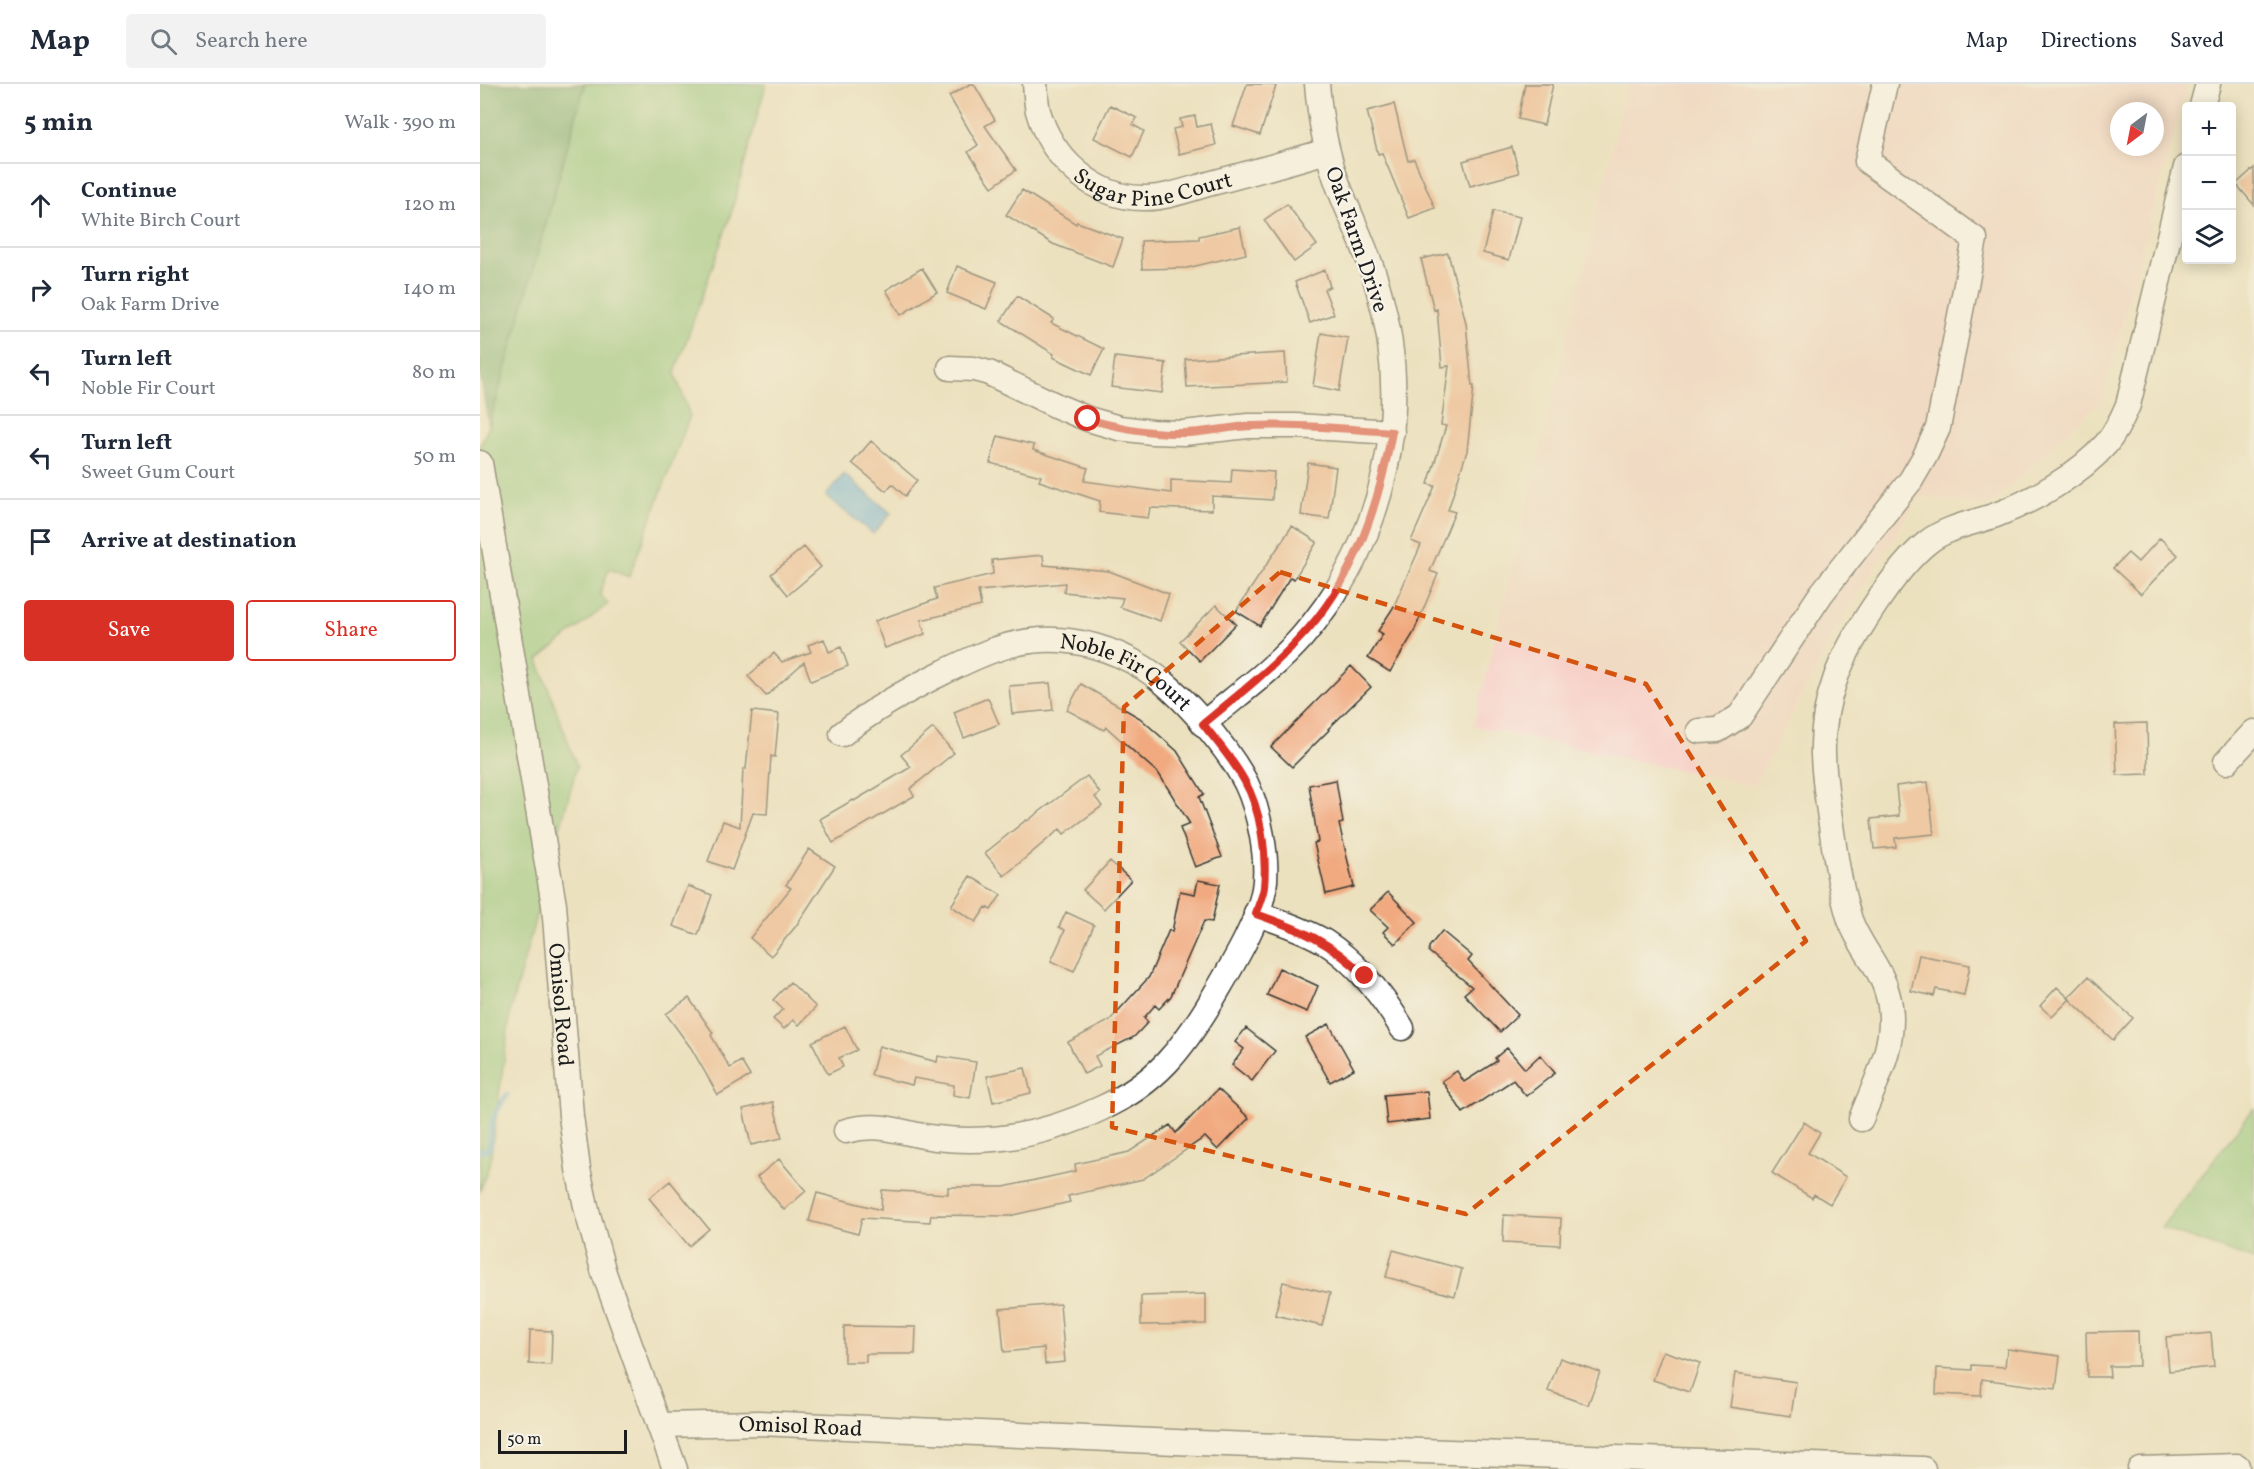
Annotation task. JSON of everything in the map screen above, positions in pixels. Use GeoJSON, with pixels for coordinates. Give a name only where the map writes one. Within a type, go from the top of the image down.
{"type":"FeatureCollection","features":[{"type":"Feature","properties":{"kind":"street","name":"Sugar Pine Court"},"geometry":{"type":"LineString","coordinates":[[1035,84],[1038,110],[1045,131],[1054,146],[1086,179],[1122,196],[1158,198],[1327,152]]}},
{"type":"Feature","properties":{"kind":"street","name":"Oak Farm Drive"},"geometry":{"type":"LineString","coordinates":[[1203,724],[1268,670],[1301,638],[1324,608],[1350,566],[1372,518],[1383,480],[1392,432],[1395,402],[1394,368],[1379,290],[1366,248],[1340,190],[1327,152],[1317,84]]}},
{"type":"Feature","properties":{"kind":"street"},"geometry":{"type":"LineString","coordinates":[[1699,731],[1718,730],[1740,716],[1821,594],[1915,474],[1938,428],[1975,238],[1867,161],[1885,84]]}},
{"type":"Feature","properties":{"kind":"street"},"geometry":{"type":"LineString","coordinates":[[2203,102],[2208,84]]}},
{"type":"Feature","properties":{"kind":"street"},"geometry":{"type":"LineString","coordinates":[[1861,1119],[1887,1051],[1891,1029],[1891,1007],[1886,986],[1877,966],[1858,939],[1850,920],[1837,866],[1822,765],[1822,736],[1826,708],[1835,680],[1871,611],[1893,580],[1930,540],[1997,514],[2048,489],[2094,456],[2119,426],[2128,405],[2182,187]]}},
{"type":"Feature","properties":{"kind":"street"},"geometry":{"type":"LineString","coordinates":[[950,368],[989,372],[1042,400],[1088,419],[1119,428],[1184,433],[1248,426],[1296,426],[1392,432]]}},
{"type":"Feature","properties":{"kind":"street","name":"Omisol Road"},"geometry":{"type":"LineString","coordinates":[[480,463],[554,905],[571,1116],[578,1169],[604,1273],[659,1425],[759,1423],[1220,1444],[1923,1469]]}},
{"type":"Feature","properties":{"kind":"street","name":"Noble Fir Court"},"geometry":{"type":"LineString","coordinates":[[842,734],[894,698],[982,653],[1008,645],[1040,640],[1089,644],[1126,658],[1143,668],[1167,685],[1203,724],[1244,780],[1252,797],[1260,827],[1264,858],[1264,889],[1256,914],[1233,964],[1191,1035],[1154,1077],[1133,1092],[1101,1109],[1063,1124],[1032,1133],[997,1139],[970,1141],[933,1137],[883,1126],[846,1131]]}},
{"type":"Feature","properties":{"kind":"street"},"geometry":{"type":"LineString","coordinates":[[2226,762],[2254,732]]}},
{"type":"Feature","properties":{"kind":"street"},"geometry":{"type":"LineString","coordinates":[[1256,914],[1314,936],[1345,956],[1365,976],[1387,1004],[1402,1029]]}},
{"type":"Feature","properties":{"kind":"street"},"geometry":{"type":"LineString","coordinates":[[659,1425],[675,1469]]}},
{"type":"Feature","properties":{"kind":"street"},"geometry":{"type":"LineString","coordinates":[[2140,1469],[2236,1466]]}},
{"type":"Feature","properties":{"kind":"highlighted area"},"geometry":{"type":"Polygon","coordinates":[[[1280,572],[1646,684],[1806,941],[1466,1214],[1112,1127],[1124,707],[1280,572]]]}},
{"type":"Feature","properties":{"kind":"shaded area"},"geometry":{"type":"Polygon","coordinates":[[[1628,84],[2187,84],[2102,399],[1990,505],[1920,496],[1845,615],[1754,786],[1474,726],[1628,84]]]}},
{"type":"Feature","properties":{"kind":"green space"},"geometry":{"type":"Polygon","coordinates":[[[480,84],[585,84],[489,426],[480,372],[480,84]]]}},
{"type":"Feature","properties":{"kind":"green space"},"geometry":{"type":"Polygon","coordinates":[[[585,84],[766,84],[730,217],[675,373],[690,416],[629,577],[609,569],[600,594],[608,604],[538,660],[577,766],[511,1008],[490,1162],[480,1192],[480,446],[489,426],[585,84]]]}},
{"type":"Feature","properties":{"kind":"green space"},"geometry":{"type":"Polygon","coordinates":[[[2254,1108],[2254,1260],[2161,1228],[2254,1108]]]}},
{"type":"Feature","properties":{"kind":"water"},"geometry":{"type":"Polygon","coordinates":[[[844,474],[891,513],[873,534],[826,496],[844,474]]]}},
{"type":"Feature","properties":{"kind":"building"},"geometry":{"type":"Polygon","coordinates":[[[974,84],[995,120],[985,126],[1016,170],[992,187],[968,152],[978,145],[949,96],[974,84]]]}},
{"type":"Feature","properties":{"kind":"building"},"geometry":{"type":"Polygon","coordinates":[[[1247,84],[1276,86],[1260,135],[1233,126],[1247,84]]]}},
{"type":"Feature","properties":{"kind":"building"},"geometry":{"type":"Polygon","coordinates":[[[1525,84],[1553,84],[1544,125],[1518,119],[1525,84]]]}},
{"type":"Feature","properties":{"kind":"building"},"geometry":{"type":"Polygon","coordinates":[[[1394,104],[1408,161],[1414,159],[1435,208],[1409,218],[1382,153],[1378,154],[1367,111],[1394,104]]]}},
{"type":"Feature","properties":{"kind":"building"},"geometry":{"type":"Polygon","coordinates":[[[1110,105],[1137,118],[1133,125],[1144,131],[1132,157],[1094,138],[1110,105]]]}},
{"type":"Feature","properties":{"kind":"building"},"geometry":{"type":"Polygon","coordinates":[[[1195,116],[1197,127],[1211,124],[1216,145],[1179,154],[1173,129],[1182,127],[1180,119],[1195,116]]]}},
{"type":"Feature","properties":{"kind":"building"},"geometry":{"type":"Polygon","coordinates":[[[1512,147],[1519,173],[1470,186],[1463,161],[1512,147]]]}},
{"type":"Feature","properties":{"kind":"building"},"geometry":{"type":"Polygon","coordinates":[[[2254,168],[2254,205],[2236,184],[2254,168]]]}},
{"type":"Feature","properties":{"kind":"building"},"geometry":{"type":"Polygon","coordinates":[[[1022,190],[1076,224],[1077,222],[1123,239],[1113,267],[1053,244],[1006,215],[1022,190]]]}},
{"type":"Feature","properties":{"kind":"building"},"geometry":{"type":"Polygon","coordinates":[[[1287,204],[1317,245],[1294,262],[1264,220],[1287,204]]]}},
{"type":"Feature","properties":{"kind":"building"},"geometry":{"type":"Polygon","coordinates":[[[1493,211],[1520,217],[1509,260],[1483,253],[1493,211]]]}},
{"type":"Feature","properties":{"kind":"building"},"geometry":{"type":"Polygon","coordinates":[[[1240,227],[1246,254],[1187,268],[1142,269],[1141,241],[1199,239],[1199,236],[1240,227]]]}},
{"type":"Feature","properties":{"kind":"building"},"geometry":{"type":"Polygon","coordinates":[[[1448,253],[1466,323],[1472,386],[1474,386],[1467,451],[1448,510],[1455,512],[1430,571],[1438,574],[1413,634],[1390,672],[1368,658],[1383,634],[1378,631],[1393,608],[1421,545],[1411,541],[1435,486],[1428,484],[1446,426],[1441,425],[1449,366],[1442,367],[1437,309],[1434,310],[1421,259],[1448,253]]]}},
{"type":"Feature","properties":{"kind":"building"},"geometry":{"type":"Polygon","coordinates":[[[957,266],[997,282],[986,309],[947,293],[957,266]]]}},
{"type":"Feature","properties":{"kind":"building"},"geometry":{"type":"Polygon","coordinates":[[[922,268],[937,292],[901,315],[886,290],[922,268]]]}},
{"type":"Feature","properties":{"kind":"building"},"geometry":{"type":"Polygon","coordinates":[[[1325,270],[1330,287],[1324,289],[1334,314],[1310,323],[1295,282],[1325,270]]]}},
{"type":"Feature","properties":{"kind":"building"},"geometry":{"type":"Polygon","coordinates":[[[1017,296],[1054,319],[1051,323],[1104,349],[1091,375],[1053,357],[1054,354],[1001,321],[1017,296]]]}},
{"type":"Feature","properties":{"kind":"building"},"geometry":{"type":"Polygon","coordinates":[[[1321,333],[1348,338],[1339,391],[1313,386],[1321,333]]]}},
{"type":"Feature","properties":{"kind":"building"},"geometry":{"type":"Polygon","coordinates":[[[1285,353],[1287,382],[1187,387],[1185,359],[1285,353]]]}},
{"type":"Feature","properties":{"kind":"building"},"geometry":{"type":"Polygon","coordinates":[[[1115,357],[1166,363],[1162,393],[1111,387],[1115,357]]]}},
{"type":"Feature","properties":{"kind":"building"},"geometry":{"type":"Polygon","coordinates":[[[998,436],[1034,445],[1033,450],[1088,468],[1084,481],[1171,493],[1171,480],[1231,483],[1232,469],[1274,472],[1272,500],[1212,496],[1212,510],[1150,508],[1148,518],[1099,512],[1100,501],[1039,481],[1041,476],[990,463],[998,436]]]}},
{"type":"Feature","properties":{"kind":"building"},"geometry":{"type":"Polygon","coordinates":[[[871,441],[917,480],[905,496],[892,484],[886,491],[852,463],[871,441]]]}},
{"type":"Feature","properties":{"kind":"building"},"geometry":{"type":"Polygon","coordinates":[[[1308,463],[1336,467],[1329,519],[1301,515],[1308,463]]]}},
{"type":"Feature","properties":{"kind":"building"},"geometry":{"type":"Polygon","coordinates":[[[1292,526],[1317,542],[1294,579],[1290,577],[1260,626],[1236,611],[1292,526]]]}},
{"type":"Feature","properties":{"kind":"building"},"geometry":{"type":"Polygon","coordinates":[[[2160,538],[2178,555],[2141,594],[2113,568],[2128,553],[2138,562],[2160,538]]]}},
{"type":"Feature","properties":{"kind":"building"},"geometry":{"type":"Polygon","coordinates":[[[804,547],[821,567],[788,595],[771,574],[804,547]]]}},
{"type":"Feature","properties":{"kind":"building"},"geometry":{"type":"Polygon","coordinates":[[[1043,555],[1044,565],[1109,571],[1169,594],[1160,621],[1120,607],[1123,598],[1064,592],[1065,583],[978,591],[981,606],[921,620],[925,634],[885,648],[875,621],[937,599],[934,588],[993,574],[992,560],[1043,555]]]}},
{"type":"Feature","properties":{"kind":"building"},"geometry":{"type":"Polygon","coordinates":[[[1216,605],[1236,624],[1200,661],[1180,641],[1216,605]]]}},
{"type":"Feature","properties":{"kind":"building"},"geometry":{"type":"Polygon","coordinates":[[[824,639],[829,652],[841,647],[848,666],[811,681],[804,662],[766,696],[748,676],[774,653],[782,662],[811,652],[808,645],[824,639]]]}},
{"type":"Feature","properties":{"kind":"building"},"geometry":{"type":"Polygon","coordinates":[[[1351,666],[1371,687],[1292,767],[1271,747],[1351,666]]]}},
{"type":"Feature","properties":{"kind":"building"},"geometry":{"type":"Polygon","coordinates":[[[1050,683],[1053,710],[1012,714],[1009,686],[1050,683]]]}},
{"type":"Feature","properties":{"kind":"building"},"geometry":{"type":"Polygon","coordinates":[[[1081,684],[1140,718],[1177,751],[1204,794],[1199,797],[1222,857],[1195,867],[1180,828],[1190,824],[1159,774],[1106,727],[1104,730],[1067,710],[1081,684]]]}},
{"type":"Feature","properties":{"kind":"building"},"geometry":{"type":"Polygon","coordinates":[[[988,698],[999,724],[964,738],[954,712],[988,698]]]}},
{"type":"Feature","properties":{"kind":"building"},"geometry":{"type":"Polygon","coordinates":[[[752,711],[779,714],[775,757],[771,756],[767,814],[753,813],[732,870],[708,861],[723,821],[740,827],[743,769],[746,769],[752,711]]]}},
{"type":"Feature","properties":{"kind":"building"},"geometry":{"type":"Polygon","coordinates":[[[2147,723],[2148,774],[2117,775],[2115,724],[2147,723]]]}},
{"type":"Feature","properties":{"kind":"building"},"geometry":{"type":"Polygon","coordinates":[[[933,728],[954,753],[910,789],[914,796],[833,843],[820,819],[911,767],[901,755],[933,728]]]}},
{"type":"Feature","properties":{"kind":"building"},"geometry":{"type":"Polygon","coordinates":[[[1087,776],[1100,793],[1095,797],[1102,806],[1064,834],[1060,829],[1004,876],[985,853],[1087,776]]]}},
{"type":"Feature","properties":{"kind":"building"},"geometry":{"type":"Polygon","coordinates":[[[1336,780],[1343,823],[1339,824],[1354,887],[1326,894],[1314,843],[1318,842],[1309,785],[1336,780]]]}},
{"type":"Feature","properties":{"kind":"building"},"geometry":{"type":"Polygon","coordinates":[[[1928,782],[1934,834],[1895,838],[1896,847],[1874,849],[1871,819],[1899,816],[1896,786],[1928,782]]]}},
{"type":"Feature","properties":{"kind":"building"},"geometry":{"type":"Polygon","coordinates":[[[809,849],[835,866],[796,926],[771,956],[750,938],[791,888],[786,885],[809,849]]]}},
{"type":"Feature","properties":{"kind":"building"},"geometry":{"type":"Polygon","coordinates":[[[1110,861],[1131,880],[1104,909],[1083,890],[1110,861]]]}},
{"type":"Feature","properties":{"kind":"building"},"geometry":{"type":"Polygon","coordinates":[[[970,876],[1001,895],[991,910],[986,907],[976,922],[951,906],[970,876]]]}},
{"type":"Feature","properties":{"kind":"building"},"geometry":{"type":"Polygon","coordinates":[[[1198,880],[1220,884],[1212,922],[1204,921],[1171,996],[1159,1009],[1155,1005],[1144,1018],[1148,1022],[1134,1037],[1095,1056],[1100,1066],[1084,1074],[1068,1042],[1109,1021],[1149,977],[1169,930],[1172,932],[1180,891],[1195,894],[1198,880]]]}},
{"type":"Feature","properties":{"kind":"building"},"geometry":{"type":"Polygon","coordinates":[[[688,886],[712,895],[698,935],[673,926],[688,886]]]}},
{"type":"Feature","properties":{"kind":"building"},"geometry":{"type":"Polygon","coordinates":[[[1388,892],[1417,922],[1395,944],[1383,932],[1388,927],[1370,910],[1388,892]]]}},
{"type":"Feature","properties":{"kind":"building"},"geometry":{"type":"Polygon","coordinates":[[[1066,912],[1094,925],[1074,971],[1051,961],[1065,930],[1059,927],[1066,912]]]}},
{"type":"Feature","properties":{"kind":"building"},"geometry":{"type":"Polygon","coordinates":[[[1442,931],[1472,956],[1468,961],[1518,1015],[1500,1032],[1464,994],[1472,987],[1429,952],[1429,947],[1442,931]]]}},
{"type":"Feature","properties":{"kind":"building"},"geometry":{"type":"Polygon","coordinates":[[[1919,955],[1970,965],[1964,995],[1936,989],[1934,996],[1911,991],[1919,955]]]}},
{"type":"Feature","properties":{"kind":"building"},"geometry":{"type":"Polygon","coordinates":[[[1279,968],[1318,986],[1307,1012],[1267,995],[1279,968]]]}},
{"type":"Feature","properties":{"kind":"building"},"geometry":{"type":"Polygon","coordinates":[[[2088,977],[2133,1018],[2113,1040],[2068,998],[2088,977]]]}},
{"type":"Feature","properties":{"kind":"building"},"geometry":{"type":"Polygon","coordinates":[[[790,982],[816,1007],[799,1025],[793,1020],[784,1029],[773,1019],[783,1009],[773,1000],[790,982]]]}},
{"type":"Feature","properties":{"kind":"building"},"geometry":{"type":"Polygon","coordinates":[[[2057,987],[2070,999],[2052,1017],[2040,1006],[2057,987]]]}},
{"type":"Feature","properties":{"kind":"building"},"geometry":{"type":"Polygon","coordinates":[[[689,998],[713,1033],[711,1035],[730,1068],[741,1061],[750,1076],[718,1095],[691,1048],[666,1014],[689,998]]]}},
{"type":"Feature","properties":{"kind":"building"},"geometry":{"type":"Polygon","coordinates":[[[1329,1024],[1354,1069],[1330,1082],[1305,1037],[1329,1024]]]}},
{"type":"Feature","properties":{"kind":"building"},"geometry":{"type":"Polygon","coordinates":[[[845,1026],[857,1050],[839,1058],[843,1067],[828,1074],[812,1042],[845,1026]]]}},
{"type":"Feature","properties":{"kind":"building"},"geometry":{"type":"Polygon","coordinates":[[[1246,1028],[1275,1051],[1252,1081],[1232,1065],[1244,1049],[1235,1042],[1246,1028]]]}},
{"type":"Feature","properties":{"kind":"building"},"geometry":{"type":"Polygon","coordinates":[[[879,1046],[937,1062],[938,1056],[976,1062],[970,1098],[953,1095],[954,1085],[914,1078],[912,1085],[871,1075],[879,1046]]]}},
{"type":"Feature","properties":{"kind":"building"},"geometry":{"type":"Polygon","coordinates":[[[1507,1048],[1525,1069],[1540,1055],[1555,1073],[1526,1096],[1513,1080],[1463,1113],[1442,1081],[1457,1071],[1464,1082],[1497,1061],[1495,1058],[1507,1048]]]}},
{"type":"Feature","properties":{"kind":"building"},"geometry":{"type":"Polygon","coordinates":[[[1025,1068],[1031,1093],[993,1102],[987,1076],[1025,1068]]]}},
{"type":"Feature","properties":{"kind":"building"},"geometry":{"type":"Polygon","coordinates":[[[1218,1089],[1249,1118],[1218,1150],[1205,1137],[1143,1179],[1068,1196],[1070,1202],[1009,1216],[931,1215],[930,1222],[862,1218],[858,1234],[809,1221],[817,1193],[881,1210],[882,1190],[948,1194],[948,1187],[1004,1187],[1076,1171],[1075,1164],[1129,1152],[1170,1125],[1176,1133],[1218,1089]]]}},
{"type":"Feature","properties":{"kind":"building"},"geometry":{"type":"Polygon","coordinates":[[[1427,1091],[1430,1119],[1387,1124],[1384,1095],[1427,1091]]]}},
{"type":"Feature","properties":{"kind":"building"},"geometry":{"type":"Polygon","coordinates":[[[773,1102],[782,1138],[751,1145],[743,1109],[773,1102]]]}},
{"type":"Feature","properties":{"kind":"building"},"geometry":{"type":"Polygon","coordinates":[[[1804,1122],[1820,1133],[1808,1153],[1846,1177],[1830,1204],[1814,1194],[1812,1198],[1772,1173],[1804,1122]]]}},
{"type":"Feature","properties":{"kind":"building"},"geometry":{"type":"Polygon","coordinates":[[[779,1159],[806,1191],[784,1210],[757,1177],[779,1159]]]}},
{"type":"Feature","properties":{"kind":"building"},"geometry":{"type":"Polygon","coordinates":[[[670,1181],[709,1229],[689,1246],[649,1198],[670,1181]]]}},
{"type":"Feature","properties":{"kind":"building"},"geometry":{"type":"Polygon","coordinates":[[[1504,1215],[1561,1218],[1560,1245],[1503,1242],[1504,1215]]]}},
{"type":"Feature","properties":{"kind":"building"},"geometry":{"type":"Polygon","coordinates":[[[1393,1250],[1462,1269],[1455,1296],[1386,1277],[1393,1250]]]}},
{"type":"Feature","properties":{"kind":"building"},"geometry":{"type":"Polygon","coordinates":[[[1283,1282],[1330,1293],[1322,1326],[1275,1315],[1283,1282]]]}},
{"type":"Feature","properties":{"kind":"building"},"geometry":{"type":"Polygon","coordinates":[[[1206,1294],[1206,1324],[1141,1325],[1141,1296],[1206,1294]]]}},
{"type":"Feature","properties":{"kind":"building"},"geometry":{"type":"Polygon","coordinates":[[[1060,1304],[1065,1362],[1045,1364],[1044,1348],[1004,1352],[1000,1309],[1060,1304]]]}},
{"type":"Feature","properties":{"kind":"building"},"geometry":{"type":"Polygon","coordinates":[[[844,1326],[916,1327],[915,1354],[866,1354],[866,1362],[844,1362],[844,1326]]]}},
{"type":"Feature","properties":{"kind":"building"},"geometry":{"type":"Polygon","coordinates":[[[530,1330],[552,1331],[551,1365],[529,1364],[530,1330]]]}},
{"type":"Feature","properties":{"kind":"building"},"geometry":{"type":"Polygon","coordinates":[[[2138,1331],[2139,1366],[2109,1366],[2110,1377],[2087,1377],[2086,1332],[2138,1331]]]}},
{"type":"Feature","properties":{"kind":"building"},"geometry":{"type":"Polygon","coordinates":[[[2211,1333],[2214,1367],[2169,1371],[2166,1337],[2211,1333]]]}},
{"type":"Feature","properties":{"kind":"building"},"geometry":{"type":"Polygon","coordinates":[[[2007,1349],[2060,1356],[2056,1389],[1982,1379],[1981,1396],[1936,1394],[1937,1368],[1972,1370],[1972,1365],[2005,1367],[2007,1349]]]}},
{"type":"Feature","properties":{"kind":"building"},"geometry":{"type":"Polygon","coordinates":[[[1663,1351],[1700,1363],[1690,1392],[1653,1380],[1663,1351]]]}},
{"type":"Feature","properties":{"kind":"building"},"geometry":{"type":"Polygon","coordinates":[[[1560,1358],[1600,1372],[1588,1405],[1548,1391],[1560,1358]]]}},
{"type":"Feature","properties":{"kind":"building"},"geometry":{"type":"Polygon","coordinates":[[[1735,1373],[1796,1382],[1791,1416],[1730,1407],[1735,1373]]]}},
{"type":"Feature","properties":{"kind":"waterway"},"geometry":{"type":"LineString","coordinates":[[480,1151],[489,1149],[494,1119],[507,1095]]}},
{"type":"Feature","properties":{"kind":"route"},"geometry":{"type":"LineString","coordinates":[[1088,419],[1119,428],[1152,432],[1184,433],[1248,426],[1296,426],[1392,432],[1383,480],[1372,518],[1345,576],[1301,638],[1268,670],[1203,724],[1244,780],[1252,797],[1260,827],[1264,858],[1264,889],[1256,914],[1295,927],[1323,941],[1345,956],[1365,976]]}}]}
